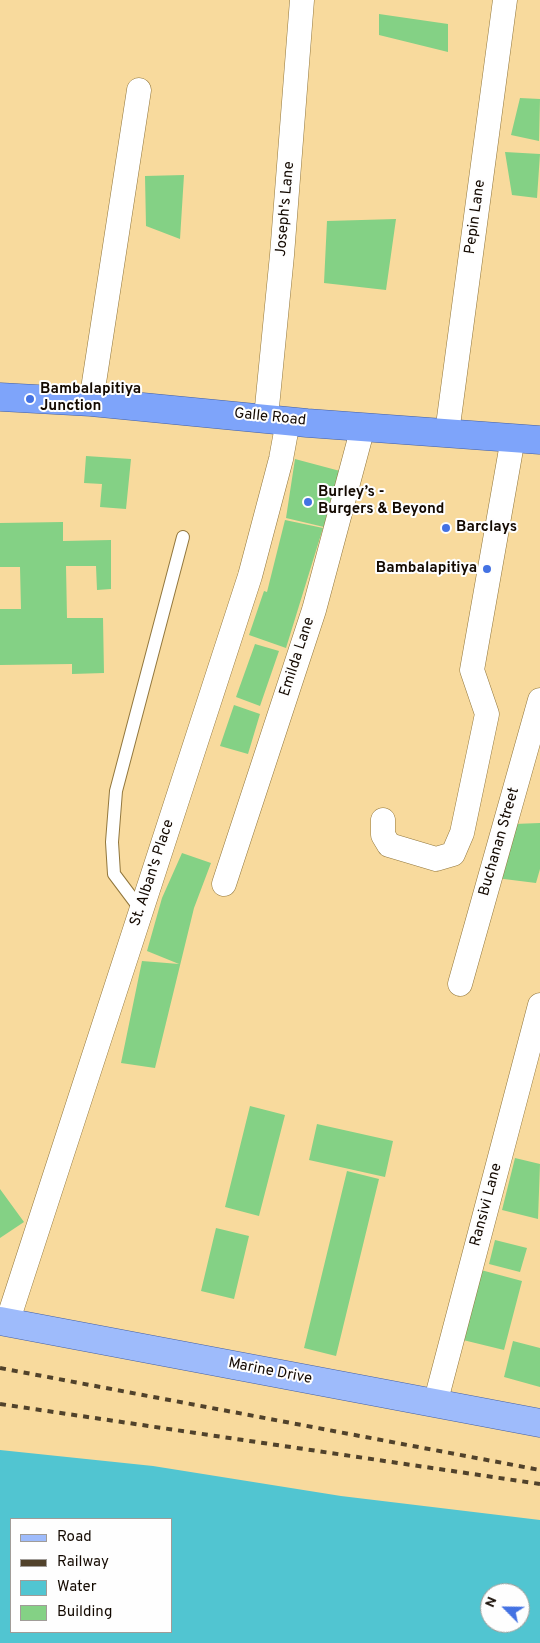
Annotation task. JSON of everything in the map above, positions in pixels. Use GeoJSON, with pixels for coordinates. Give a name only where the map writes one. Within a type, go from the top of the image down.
{"type":"FeatureCollection","features":[{"type":"Feature","properties":{"kind":"highway","name":"Galle Road"},"geometry":{"type":"LineString","coordinates":[[0,397],[91,402],[363,427],[540,440]]}},
{"type":"Feature","properties":{"kind":"main road","name":"Marine Drive"},"geometry":{"type":"LineString","coordinates":[[4,1322],[87,1336],[540,1423]]}},
{"type":"Feature","properties":{"kind":"street","name":"Joseph's Lane"},"geometry":{"type":"LineString","coordinates":[[277,419],[282,255],[302,0]]}},
{"type":"Feature","properties":{"kind":"street","name":"Pepin Lane"},"geometry":{"type":"LineString","coordinates":[[448,433],[505,0]]}},
{"type":"Feature","properties":{"kind":"street"},"geometry":{"type":"LineString","coordinates":[[91,402],[139,90]]}},
{"type":"Feature","properties":{"kind":"street","name":"St. Alban's Place"},"geometry":{"type":"LineString","coordinates":[[4,1322],[250,576],[281,459],[277,419]]}},
{"type":"Feature","properties":{"kind":"street","name":"Emilda Lane"},"geometry":{"type":"LineString","coordinates":[[224,884],[314,610],[363,427]]}},
{"type":"Feature","properties":{"kind":"street"},"geometry":{"type":"LineString","coordinates":[[383,820],[384,835],[389,845],[436,859],[453,854],[462,833],[487,714],[472,670],[513,438]]}},
{"type":"Feature","properties":{"kind":"street","name":"Buchanan Street"},"geometry":{"type":"LineString","coordinates":[[460,984],[540,700]]}},
{"type":"Feature","properties":{"kind":"street","name":"Ransivi Lane"},"geometry":{"type":"LineString","coordinates":[[435,1404],[540,1005]]}},
{"type":"Feature","properties":{"kind":"lane"},"geometry":{"type":"LineString","coordinates":[[141,910],[114,874],[112,842],[116,791],[182,537]]}},
{"type":"Feature","properties":{"kind":"water"},"geometry":{"type":"Polygon","coordinates":[[[0,1450],[153,1466],[341,1496],[540,1520],[540,1643],[0,1643],[0,1450]]]}},
{"type":"Feature","properties":{"kind":"building"},"geometry":{"type":"Polygon","coordinates":[[[379,14],[448,24],[448,52],[379,35],[379,14]]]}},
{"type":"Feature","properties":{"kind":"building"},"geometry":{"type":"Polygon","coordinates":[[[520,98],[540,99],[539,141],[511,135],[520,98]]]}},
{"type":"Feature","properties":{"kind":"building"},"geometry":{"type":"Polygon","coordinates":[[[505,152],[540,154],[537,198],[512,195],[505,152]]]}},
{"type":"Feature","properties":{"kind":"building"},"geometry":{"type":"Polygon","coordinates":[[[184,175],[180,239],[146,226],[145,176],[184,175]]]}},
{"type":"Feature","properties":{"kind":"building"},"geometry":{"type":"Polygon","coordinates":[[[396,219],[386,290],[324,283],[327,221],[396,219]]]}},
{"type":"Feature","properties":{"kind":"building"},"geometry":{"type":"Polygon","coordinates":[[[86,456],[131,459],[126,509],[100,507],[102,484],[84,483],[86,456]]]}},
{"type":"Feature","properties":{"kind":"building"},"geometry":{"type":"Polygon","coordinates":[[[295,459],[340,471],[324,527],[286,518],[295,459]]]}},
{"type":"Feature","properties":{"kind":"building"},"geometry":{"type":"Polygon","coordinates":[[[285,520],[323,528],[286,648],[249,635],[264,591],[267,592],[285,520]]]}},
{"type":"Feature","properties":{"kind":"building"},"geometry":{"type":"Polygon","coordinates":[[[63,522],[63,541],[111,540],[111,589],[97,590],[96,566],[66,566],[67,618],[103,618],[104,673],[72,674],[72,664],[0,665],[0,609],[21,609],[20,567],[0,567],[0,523],[63,522]]]}},
{"type":"Feature","properties":{"kind":"building"},"geometry":{"type":"Polygon","coordinates":[[[255,644],[279,651],[260,706],[236,697],[255,644]]]}},
{"type":"Feature","properties":{"kind":"building"},"geometry":{"type":"Polygon","coordinates":[[[234,705],[260,714],[248,754],[220,746],[234,705]]]}},
{"type":"Feature","properties":{"kind":"building"},"geometry":{"type":"Polygon","coordinates":[[[540,823],[540,869],[536,883],[496,878],[514,824],[540,823]]]}},
{"type":"Feature","properties":{"kind":"building"},"geometry":{"type":"Polygon","coordinates":[[[182,853],[211,863],[194,908],[155,1068],[121,1063],[142,961],[179,964],[147,951],[162,898],[182,853]]]}},
{"type":"Feature","properties":{"kind":"building"},"geometry":{"type":"Polygon","coordinates":[[[250,1106],[285,1115],[259,1216],[225,1207],[250,1106]]]}},
{"type":"Feature","properties":{"kind":"building"},"geometry":{"type":"Polygon","coordinates":[[[317,1124],[393,1141],[385,1177],[309,1160],[317,1124]]]}},
{"type":"Feature","properties":{"kind":"building"},"geometry":{"type":"Polygon","coordinates":[[[515,1158],[540,1164],[538,1219],[502,1210],[515,1158]]]}},
{"type":"Feature","properties":{"kind":"building"},"geometry":{"type":"Polygon","coordinates":[[[347,1171],[379,1179],[336,1356],[304,1348],[347,1171]]]}},
{"type":"Feature","properties":{"kind":"building"},"geometry":{"type":"Polygon","coordinates":[[[0,1189],[24,1222],[0,1238],[0,1189]]]}},
{"type":"Feature","properties":{"kind":"building"},"geometry":{"type":"Polygon","coordinates":[[[216,1228],[249,1236],[234,1299],[201,1291],[216,1228]]]}},
{"type":"Feature","properties":{"kind":"building"},"geometry":{"type":"Polygon","coordinates":[[[495,1240],[527,1248],[520,1272],[489,1264],[495,1240]]]}},
{"type":"Feature","properties":{"kind":"building"},"geometry":{"type":"Polygon","coordinates":[[[481,1270],[522,1281],[504,1350],[463,1340],[481,1270]]]}},
{"type":"Feature","properties":{"kind":"building"},"geometry":{"type":"Polygon","coordinates":[[[513,1341],[540,1348],[540,1387],[504,1377],[513,1341]]]}},
{"type":"Feature","properties":{"kind":"railway"},"geometry":{"type":"LineString","coordinates":[[0,1368],[540,1470]]}},
{"type":"Feature","properties":{"kind":"railway"},"geometry":{"type":"LineString","coordinates":[[0,1404],[540,1484]]}},
{"type":"Feature","properties":{"kind":"place","name":"Bambalapitiya Junction"},"geometry":{"type":"Point","coordinates":[30,399]}},
{"type":"Feature","properties":{"kind":"place","name":"Burley’s - Burgers & Beyond"},"geometry":{"type":"Point","coordinates":[308,502]}},
{"type":"Feature","properties":{"kind":"place","name":"Barclays"},"geometry":{"type":"Point","coordinates":[446,528]}},
{"type":"Feature","properties":{"kind":"place","name":"Bambalapitiya"},"geometry":{"type":"Point","coordinates":[487,569]}}]}
